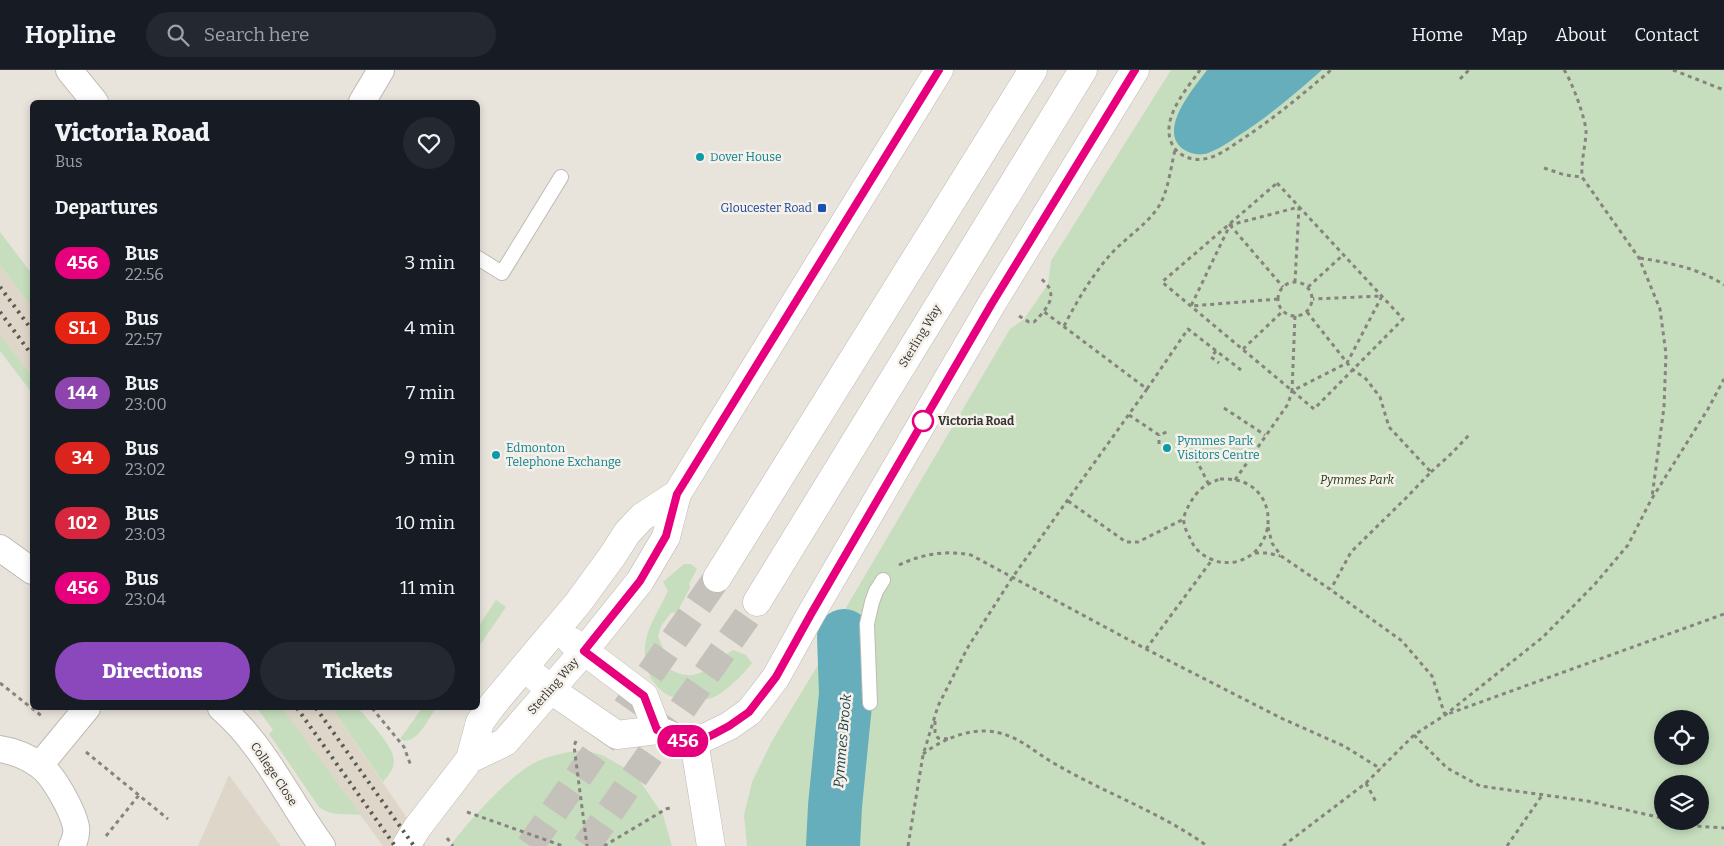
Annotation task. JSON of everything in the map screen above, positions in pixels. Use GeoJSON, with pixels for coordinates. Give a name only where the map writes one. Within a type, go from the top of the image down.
{"type":"FeatureCollection","features":[{"type":"Feature","properties":{"kind":"main road","name":"Sterling Way"},"geometry":{"type":"LineString","coordinates":[[470,759],[505,742],[584,651],[640,581],[666,536],[677,494],[939,70]]}},
{"type":"Feature","properties":{"kind":"main road"},"geometry":{"type":"LineString","coordinates":[[717,578],[1033,70]]}},
{"type":"Feature","properties":{"kind":"main road","name":"Sterling Way"},"geometry":{"type":"LineString","coordinates":[[757,602],[1083,70]]}},
{"type":"Feature","properties":{"kind":"main road"},"geometry":{"type":"LineString","coordinates":[[524,668],[551,690],[617,735],[657,730],[682,740],[694,741],[714,734],[749,712],[776,677],[991,305],[1135,70]]}},
{"type":"Feature","properties":{"kind":"main road","name":"Sterling Way"},"geometry":{"type":"LineString","coordinates":[[406,846],[417,828],[470,759],[480,722],[602,571],[627,533],[642,517],[677,494]]}},
{"type":"Feature","properties":{"kind":"main road"},"geometry":{"type":"LineString","coordinates":[[556,630],[644,696],[657,730]]}},
{"type":"Feature","properties":{"kind":"main road"},"geometry":{"type":"LineString","coordinates":[[694,741],[711,846]]}},
{"type":"Feature","properties":{"kind":"street"},"geometry":{"type":"LineString","coordinates":[[70,70],[92,100]]}},
{"type":"Feature","properties":{"kind":"street"},"geometry":{"type":"LineString","coordinates":[[363,100],[381,70]]}},
{"type":"Feature","properties":{"kind":"street"},"geometry":{"type":"LineString","coordinates":[[0,548],[30,570]]}},
{"type":"Feature","properties":{"kind":"street"},"geometry":{"type":"LineString","coordinates":[[40,765],[85,710]]}},
{"type":"Feature","properties":{"kind":"street","name":"College Close"},"geometry":{"type":"LineString","coordinates":[[223,710],[239,724],[262,754],[322,846]]}},
{"type":"Feature","properties":{"kind":"street"},"geometry":{"type":"LineString","coordinates":[[0,749],[28,758],[40,765],[52,778],[60,790],[76,827],[75,840],[72,846]]}},
{"type":"Feature","properties":{"kind":"lane"},"geometry":{"type":"LineString","coordinates":[[480,259],[502,273],[561,177]]}},
{"type":"Feature","properties":{"kind":"lane"},"geometry":{"type":"LineString","coordinates":[[870,703],[867,624],[872,602],[883,580]]}},
{"type":"Feature","properties":{"kind":"path"},"geometry":{"type":"LineString","coordinates":[[1200,70],[1172,113],[1168,128],[1170,140],[1175,150],[1188,158],[1204,159],[1215,156],[1252,133],[1290,106],[1331,70]]}},
{"type":"Feature","properties":{"kind":"path"},"geometry":{"type":"LineString","coordinates":[[1460,79],[1469,70]]}},
{"type":"Feature","properties":{"kind":"path"},"geometry":{"type":"LineString","coordinates":[[1564,70],[1570,78],[1586,131],[1581,162],[1582,177],[1639,258],[1660,309],[1666,354],[1664,407],[1651,500]]}},
{"type":"Feature","properties":{"kind":"path"},"geometry":{"type":"LineString","coordinates":[[1673,70],[1724,90]]}},
{"type":"Feature","properties":{"kind":"path"},"geometry":{"type":"LineString","coordinates":[[1064,326],[1077,301],[1111,254],[1160,205],[1175,150]]}},
{"type":"Feature","properties":{"kind":"path"},"geometry":{"type":"LineString","coordinates":[[1544,168],[1565,175],[1582,177]]}},
{"type":"Feature","properties":{"kind":"path"},"geometry":{"type":"LineString","coordinates":[[1277,183],[1403,319],[1314,409],[1162,282],[1230,225],[1277,183]]}},
{"type":"Feature","properties":{"kind":"path"},"geometry":{"type":"LineString","coordinates":[[1191,306],[1230,225],[1299,207]]}},
{"type":"Feature","properties":{"kind":"path"},"geometry":{"type":"LineString","coordinates":[[1295,282],[1299,207]]}},
{"type":"Feature","properties":{"kind":"path"},"geometry":{"type":"LineString","coordinates":[[1230,225],[1283,287]]}},
{"type":"Feature","properties":{"kind":"path"},"geometry":{"type":"LineString","coordinates":[[1308,287],[1343,255]]}},
{"type":"Feature","properties":{"kind":"path"},"geometry":{"type":"LineString","coordinates":[[1639,258],[1682,266],[1724,285]]}},
{"type":"Feature","properties":{"kind":"path"},"geometry":{"type":"LineString","coordinates":[[1295,282],[1302,283],[1308,287],[1313,299],[1307,312],[1295,316],[1288,315],[1283,311],[1278,299],[1283,287],[1295,282]]}},
{"type":"Feature","properties":{"kind":"path"},"geometry":{"type":"LineString","coordinates":[[1024,319],[1034,322],[1044,311],[1052,294],[1048,284]]}},
{"type":"Feature","properties":{"kind":"path"},"geometry":{"type":"LineString","coordinates":[[1313,299],[1382,296]]}},
{"type":"Feature","properties":{"kind":"path"},"geometry":{"type":"LineString","coordinates":[[1292,391],[1347,363],[1382,296]]}},
{"type":"Feature","properties":{"kind":"path"},"geometry":{"type":"LineString","coordinates":[[1191,306],[1278,299]]}},
{"type":"Feature","properties":{"kind":"path"},"geometry":{"type":"LineString","coordinates":[[1044,311],[1147,389]]}},
{"type":"Feature","properties":{"kind":"path"},"geometry":{"type":"LineString","coordinates":[[1243,349],[1283,311]]}},
{"type":"Feature","properties":{"kind":"path"},"geometry":{"type":"LineString","coordinates":[[1307,312],[1352,369],[1366,379],[1380,396],[1389,427],[1431,472]]}},
{"type":"Feature","properties":{"kind":"path"},"geometry":{"type":"LineString","coordinates":[[1235,480],[1265,434],[1288,404],[1292,391],[1295,316]]}},
{"type":"Feature","properties":{"kind":"path"},"geometry":{"type":"LineString","coordinates":[[908,846],[923,755],[938,706],[968,648],[1012,578],[1188,329],[1241,370]]}},
{"type":"Feature","properties":{"kind":"path"},"geometry":{"type":"LineString","coordinates":[[1216,351],[1211,357],[1220,363]]}},
{"type":"Feature","properties":{"kind":"path"},"geometry":{"type":"LineString","coordinates":[[1283,846],[1366,783],[1414,734],[1445,715],[1543,638],[1594,584],[1628,545],[1651,500],[1708,409],[1724,379]]}},
{"type":"Feature","properties":{"kind":"path"},"geometry":{"type":"LineString","coordinates":[[1224,408],[1265,434]]}},
{"type":"Feature","properties":{"kind":"path"},"geometry":{"type":"LineString","coordinates":[[1129,415],[1160,435]]}},
{"type":"Feature","properties":{"kind":"path"},"geometry":{"type":"LineString","coordinates":[[1160,435],[1166,432]]}},
{"type":"Feature","properties":{"kind":"path"},"geometry":{"type":"LineString","coordinates":[[1159,444],[1160,435]]}},
{"type":"Feature","properties":{"kind":"path"},"geometry":{"type":"LineString","coordinates":[[1331,590],[1351,552],[1469,435]]}},
{"type":"Feature","properties":{"kind":"path"},"geometry":{"type":"LineString","coordinates":[[1196,459],[1208,484]]}},
{"type":"Feature","properties":{"kind":"path"},"geometry":{"type":"LineString","coordinates":[[1220,479],[1245,482],[1257,491],[1266,504],[1269,518],[1263,542],[1254,553],[1242,560],[1228,563],[1212,560],[1194,547],[1185,529],[1184,519],[1187,509],[1196,492],[1208,484],[1220,479]]}},
{"type":"Feature","properties":{"kind":"path"},"geometry":{"type":"LineString","coordinates":[[1068,501],[1126,542],[1138,542],[1184,519]]}},
{"type":"Feature","properties":{"kind":"path"},"geometry":{"type":"LineString","coordinates":[[1268,528],[1272,543],[1281,556]]}},
{"type":"Feature","properties":{"kind":"path"},"geometry":{"type":"LineString","coordinates":[[883,580],[896,568],[921,556],[949,552],[971,555],[1146,649],[1283,719],[1344,746],[1381,769]]}},
{"type":"Feature","properties":{"kind":"path"},"geometry":{"type":"LineString","coordinates":[[1254,553],[1268,552],[1281,556],[1402,641],[1432,676],[1445,715]]}},
{"type":"Feature","properties":{"kind":"path"},"geometry":{"type":"LineString","coordinates":[[1146,649],[1212,560]]}},
{"type":"Feature","properties":{"kind":"path"},"geometry":{"type":"LineString","coordinates":[[1445,715],[1724,614]]}},
{"type":"Feature","properties":{"kind":"path"},"geometry":{"type":"LineString","coordinates":[[374,710],[404,746],[411,766]]}},
{"type":"Feature","properties":{"kind":"path"},"geometry":{"type":"LineString","coordinates":[[934,718],[935,734],[938,738],[952,738]]}},
{"type":"Feature","properties":{"kind":"path"},"geometry":{"type":"LineString","coordinates":[[923,755],[934,746],[958,735],[985,731],[1009,735],[1056,765],[1172,825],[1207,846]]}},
{"type":"Feature","properties":{"kind":"path"},"geometry":{"type":"LineString","coordinates":[[1414,734],[1448,768],[1480,786],[1587,801],[1654,816]]}},
{"type":"Feature","properties":{"kind":"path"},"geometry":{"type":"LineString","coordinates":[[576,740],[574,746],[587,846]]}},
{"type":"Feature","properties":{"kind":"path"},"geometry":{"type":"LineString","coordinates":[[1366,783],[1377,804]]}},
{"type":"Feature","properties":{"kind":"path"},"geometry":{"type":"LineString","coordinates":[[1507,846],[1543,794]]}},
{"type":"Feature","properties":{"kind":"path"},"geometry":{"type":"LineString","coordinates":[[104,839],[139,795]]}},
{"type":"Feature","properties":{"kind":"path"},"geometry":{"type":"LineString","coordinates":[[604,846],[670,808]]}},
{"type":"Feature","properties":{"kind":"path"},"geometry":{"type":"LineString","coordinates":[[467,812],[563,846]]}},
{"type":"Feature","properties":{"kind":"path"},"geometry":{"type":"LineString","coordinates":[[1709,827],[1724,828]]}},
{"type":"Feature","properties":{"kind":"path"},"geometry":{"type":"LineString","coordinates":[[447,838],[453,846]]}},
{"type":"Feature","properties":{"kind":"shaded area"},"geometry":{"type":"Polygon","coordinates":[[[0,265],[30,304],[30,373],[0,335],[0,265]]]}},
{"type":"Feature","properties":{"kind":"shaded area"},"geometry":{"type":"Polygon","coordinates":[[[283,710],[333,710],[426,846],[383,846],[283,710]]]}},
{"type":"Feature","properties":{"kind":"shaded area"},"geometry":{"type":"Polygon","coordinates":[[[229,775],[281,846],[198,846],[229,775]]]}},
{"type":"Feature","properties":{"kind":"green space","name":"Pymmes Park"},"geometry":{"type":"Polygon","coordinates":[[[1171,70],[1724,70],[1724,846],[747,846],[744,815],[752,782],[772,741],[821,660],[837,623],[1010,329],[1024,319],[1048,284],[1051,261],[1171,70]]]}},
{"type":"Feature","properties":{"kind":"green space"},"geometry":{"type":"Polygon","coordinates":[[[0,232],[30,271],[30,304],[0,265],[0,232]]]}},
{"type":"Feature","properties":{"kind":"green space"},"geometry":{"type":"Polygon","coordinates":[[[0,335],[30,373],[30,390],[0,351],[0,335]]]}},
{"type":"Feature","properties":{"kind":"green space"},"geometry":{"type":"Polygon","coordinates":[[[684,564],[691,564],[697,569],[689,584],[690,588],[677,612],[671,613],[661,626],[658,637],[664,657],[659,669],[664,673],[669,669],[680,674],[697,674],[733,650],[746,655],[752,663],[726,690],[708,699],[672,697],[660,690],[650,675],[645,659],[648,631],[668,591],[663,582],[684,564]]]}},
{"type":"Feature","properties":{"kind":"green space"},"geometry":{"type":"Polygon","coordinates":[[[496,600],[506,607],[480,645],[480,624],[496,600]]]}},
{"type":"Feature","properties":{"kind":"green space"},"geometry":{"type":"Polygon","coordinates":[[[258,710],[283,710],[361,815],[328,812],[319,807],[269,734],[273,730],[258,710]]]}},
{"type":"Feature","properties":{"kind":"green space"},"geometry":{"type":"Polygon","coordinates":[[[333,710],[360,710],[390,748],[394,764],[383,782],[333,710]]]}},
{"type":"Feature","properties":{"kind":"green space"},"geometry":{"type":"Polygon","coordinates":[[[421,710],[435,710],[416,736],[406,741],[400,739],[421,710]]]}},
{"type":"Feature","properties":{"kind":"green space"},"geometry":{"type":"Polygon","coordinates":[[[583,750],[602,755],[623,767],[640,781],[663,815],[672,846],[450,846],[491,799],[527,767],[548,757],[583,750]]]}},
{"type":"Feature","properties":{"kind":"water"},"geometry":{"type":"Polygon","coordinates":[[[1207,70],[1322,70],[1271,113],[1231,141],[1208,153],[1195,154],[1183,149],[1176,141],[1174,131],[1180,109],[1207,70]]]}},
{"type":"Feature","properties":{"kind":"waterway","name":"Pymmes Brook"},"geometry":{"type":"LineString","coordinates":[[833,846],[846,694],[844,636]]}},
{"type":"Feature","properties":{"kind":"tunnel"},"geometry":{"type":"LineString","coordinates":[[530,846],[717,578]]}},
{"type":"Feature","properties":{"kind":"tunnel"},"geometry":{"type":"LineString","coordinates":[[586,846],[757,602]]}},
{"type":"Feature","properties":{"kind":"railway"},"geometry":{"type":"LineString","coordinates":[[0,287],[30,327]]}},
{"type":"Feature","properties":{"kind":"railway"},"geometry":{"type":"LineString","coordinates":[[0,312],[30,352]]}},
{"type":"Feature","properties":{"kind":"railway"},"geometry":{"type":"LineString","coordinates":[[298,710],[395,846]]}},
{"type":"Feature","properties":{"kind":"railway"},"geometry":{"type":"LineString","coordinates":[[317,710],[414,846]]}},
{"type":"Feature","properties":{"kind":"bus line","name":"456"},"geometry":{"type":"LineString","coordinates":[[939,70],[677,494],[666,536],[650,565],[640,581],[584,651],[644,696],[657,730],[672,737],[682,740],[702,740],[729,726],[749,712],[776,677],[991,305],[1135,70]]}},
{"type":"Feature","properties":{"kind":"place","name":"Dover House"},"geometry":{"type":"Point","coordinates":[700,157]}},
{"type":"Feature","properties":{"kind":"place","name":"Gloucester Road"},"geometry":{"type":"Point","coordinates":[822,208]}},
{"type":"Feature","properties":{"kind":"place","name":"Victoria Road"},"geometry":{"type":"Point","coordinates":[923,421]}},
{"type":"Feature","properties":{"kind":"place","name":"Pymmes Park Visitors Centre"},"geometry":{"type":"Point","coordinates":[1167,448]}},
{"type":"Feature","properties":{"kind":"place","name":"Edmonton Telephone Exchange"},"geometry":{"type":"Point","coordinates":[496,455]}}]}
